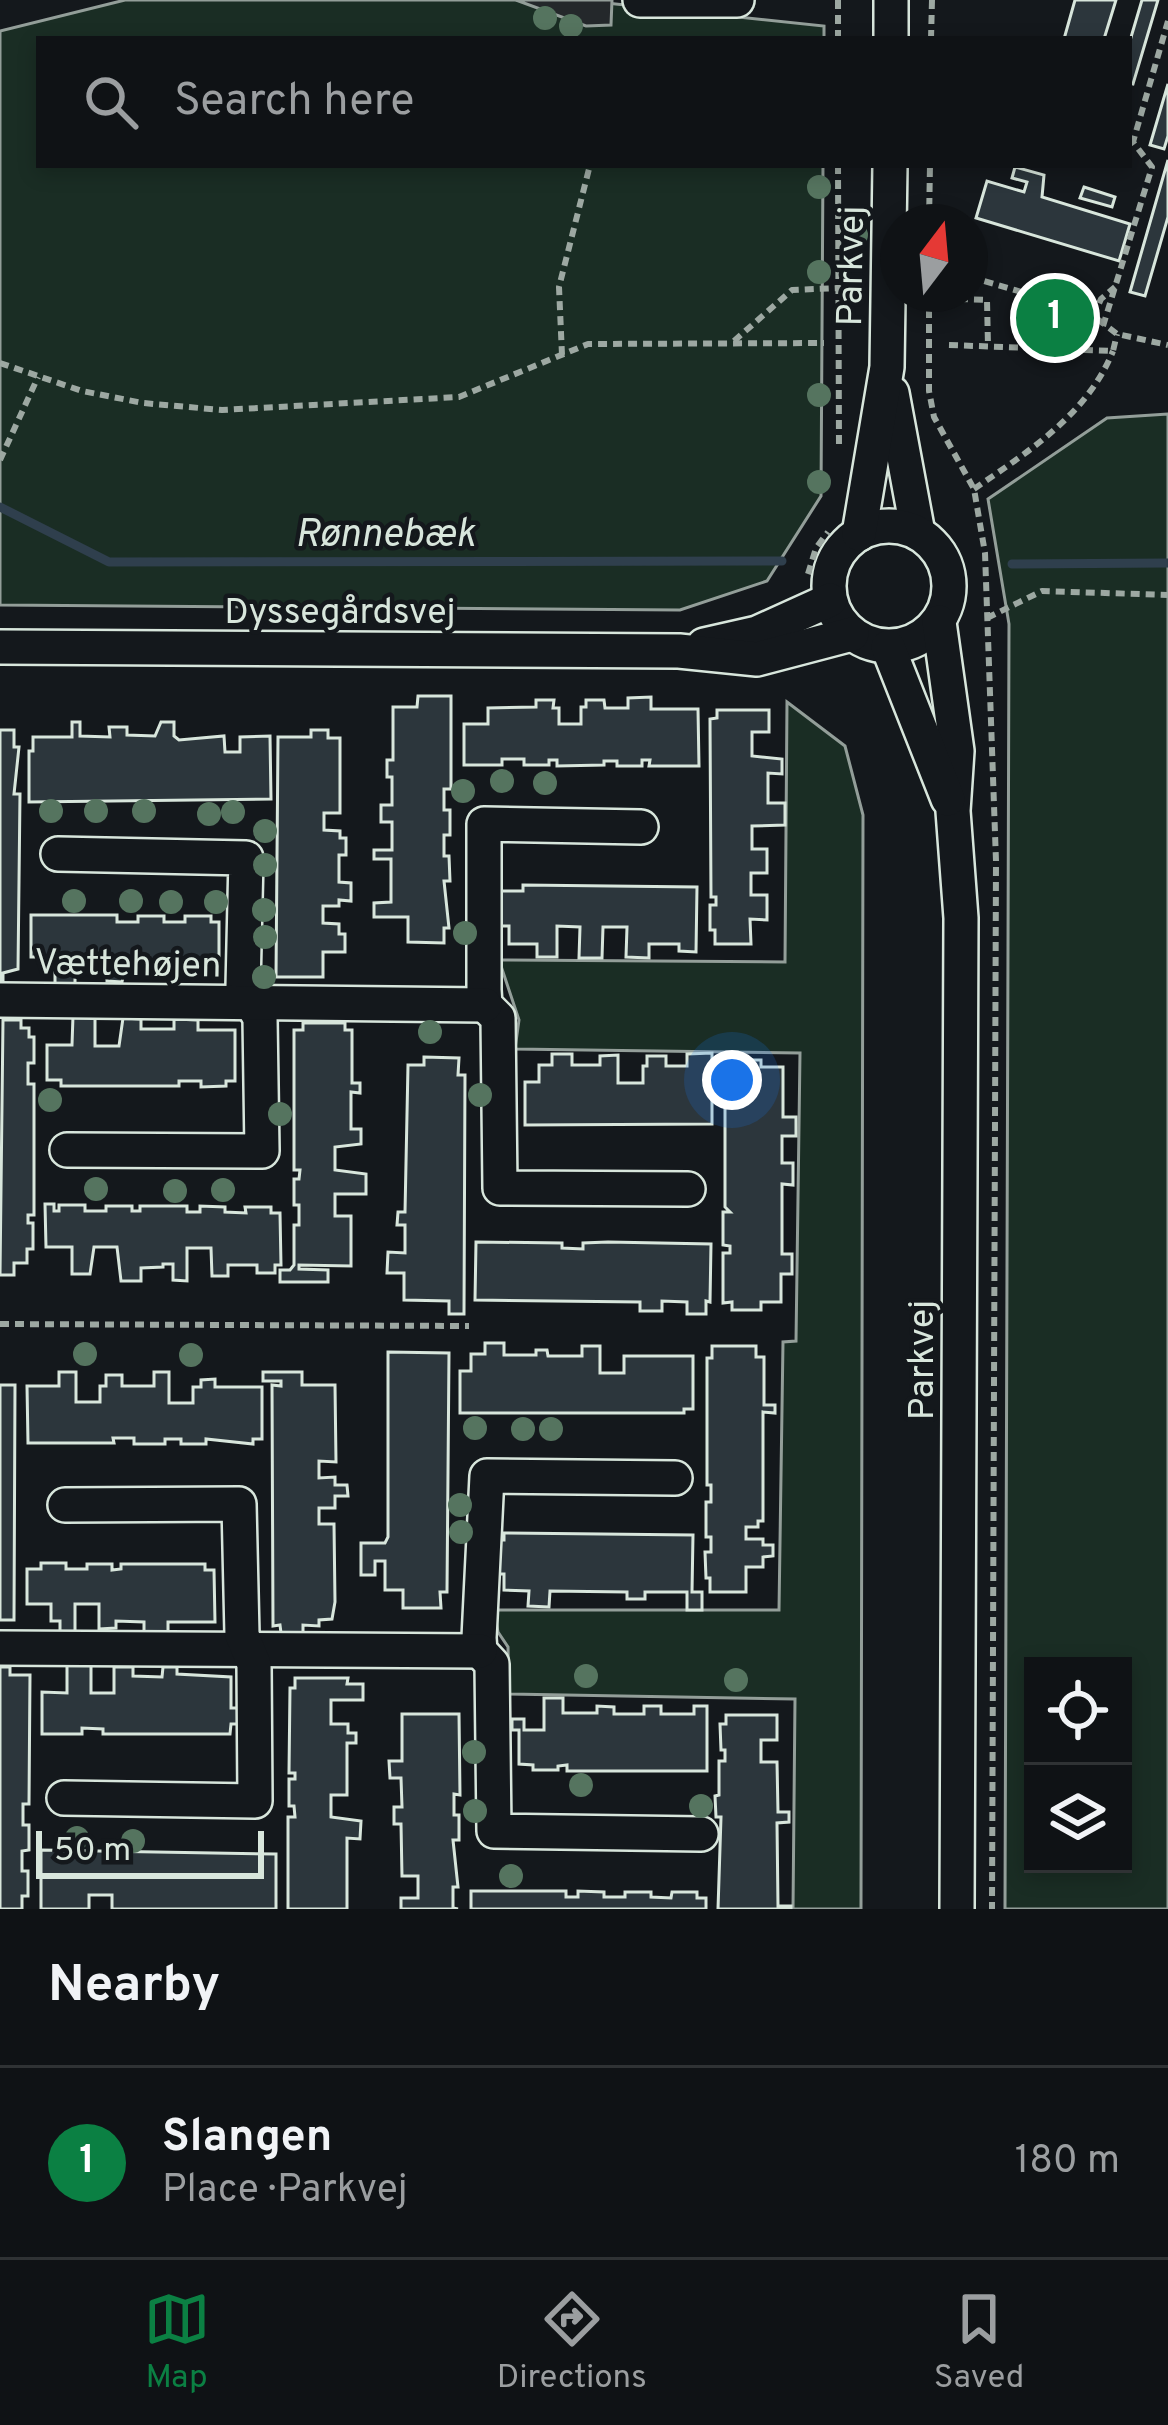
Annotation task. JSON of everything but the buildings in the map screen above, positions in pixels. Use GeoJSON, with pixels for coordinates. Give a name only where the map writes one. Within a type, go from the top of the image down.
{"type":"FeatureCollection","features":[{"type":"Feature","properties":{"kind":"street"},"geometry":{"type":"LineString","coordinates":[[640,0],[737,0]]}},
{"type":"Feature","properties":{"kind":"street"},"geometry":{"type":"LineString","coordinates":[[891,0],[891,36]]}},
{"type":"Feature","properties":{"kind":"street","name":"Parkvej"},"geometry":{"type":"LineString","coordinates":[[890,168],[887,367],[918,532]]}},
{"type":"Feature","properties":{"kind":"street","name":"Parkvej"},"geometry":{"type":"LineString","coordinates":[[845,530],[887,367]]}},
{"type":"Feature","properties":{"kind":"street"},"geometry":{"type":"LineString","coordinates":[[888,526],[918,532],[940,552],[950,580],[950,595],[939,622],[916,640],[888,647],[869,644],[852,634],[816,597],[845,530],[888,526]]}},
{"type":"Feature","properties":{"kind":"street","name":"Dyssegårdsvej"},"geometry":{"type":"LineString","coordinates":[[679,651],[758,633],[816,597]]}},
{"type":"Feature","properties":{"kind":"street","name":"Parkvej"},"geometry":{"type":"LineString","coordinates":[[939,622],[957,751],[953,812],[961,918],[957,1909]]}},
{"type":"Feature","properties":{"kind":"street","name":"Dyssegårdsvej"},"geometry":{"type":"LineString","coordinates":[[0,647],[679,651],[757,659],[852,634]]}},
{"type":"Feature","properties":{"kind":"street","name":"Parkvej"},"geometry":{"type":"LineString","coordinates":[[888,647],[953,812]]}},
{"type":"Feature","properties":{"kind":"street"},"geometry":{"type":"LineString","coordinates":[[641,827],[484,824],[485,1005],[498,1018],[500,1188],[688,1190]]}},
{"type":"Feature","properties":{"kind":"street","name":"Vættehøjen"},"geometry":{"type":"LineString","coordinates":[[58,854],[246,858],[243,987],[260,1018],[262,1150],[68,1150]]}},
{"type":"Feature","properties":{"kind":"street","name":"Vættehøjen"},"geometry":{"type":"LineString","coordinates":[[0,1000],[485,1005]]}},
{"type":"Feature","properties":{"kind":"street"},"geometry":{"type":"LineString","coordinates":[[675,1478],[487,1476],[480,1651],[492,1664],[494,1831],[701,1834]]}},
{"type":"Feature","properties":{"kind":"street"},"geometry":{"type":"LineString","coordinates":[[64,1798],[256,1801],[254,1664],[242,1635],[239,1504],[65,1505]]}},
{"type":"Feature","properties":{"kind":"street"},"geometry":{"type":"LineString","coordinates":[[0,1648],[480,1651]]}},
{"type":"Feature","properties":{"kind":"path"},"geometry":{"type":"LineString","coordinates":[[838,0],[838,36]]}},
{"type":"Feature","properties":{"kind":"path"},"geometry":{"type":"LineString","coordinates":[[931,36],[932,0]]}},
{"type":"Feature","properties":{"kind":"path"},"geometry":{"type":"LineString","coordinates":[[1103,326],[1152,167],[1133,142],[1164,50],[1168,21]]}},
{"type":"Feature","properties":{"kind":"path"},"geometry":{"type":"LineString","coordinates":[[562,356],[559,287],[589,168]]}},
{"type":"Feature","properties":{"kind":"path"},"geometry":{"type":"LineString","coordinates":[[838,168],[838,462]]}},
{"type":"Feature","properties":{"kind":"path"},"geometry":{"type":"LineString","coordinates":[[929,204],[930,168]]}},
{"type":"Feature","properties":{"kind":"path"},"geometry":{"type":"LineString","coordinates":[[988,282],[1087,311],[1117,334],[1168,345]]}},
{"type":"Feature","properties":{"kind":"path"},"geometry":{"type":"LineString","coordinates":[[1093,317],[1101,299],[1118,285]]}},
{"type":"Feature","properties":{"kind":"path"},"geometry":{"type":"LineString","coordinates":[[732,343],[792,290],[839,288]]}},
{"type":"Feature","properties":{"kind":"path"},"geometry":{"type":"LineString","coordinates":[[987,312],[988,346]]}},
{"type":"Feature","properties":{"kind":"path"},"geometry":{"type":"LineString","coordinates":[[974,489],[1036,446],[1086,401],[1117,334]]}},
{"type":"Feature","properties":{"kind":"path"},"geometry":{"type":"LineString","coordinates":[[0,363],[82,391],[142,403],[222,410],[381,405],[459,397],[588,344],[824,343]]}},
{"type":"Feature","properties":{"kind":"path"},"geometry":{"type":"LineString","coordinates":[[949,345],[1113,351]]}},
{"type":"Feature","properties":{"kind":"path"},"geometry":{"type":"LineString","coordinates":[[0,460],[38,376]]}},
{"type":"Feature","properties":{"kind":"path"},"geometry":{"type":"LineString","coordinates":[[816,597],[816,548],[845,530]]}},
{"type":"Feature","properties":{"kind":"path"},"geometry":{"type":"LineString","coordinates":[[987,617],[1042,591],[1168,596]]}},
{"type":"Feature","properties":{"kind":"path"},"geometry":{"type":"LineString","coordinates":[[0,1324],[469,1326]]}},
{"type":"Feature","properties":{"kind":"green space"},"geometry":{"type":"Polygon","coordinates":[[[125,0],[578,0],[824,26],[824,36],[36,36],[36,168],[823,168],[821,496],[767,581],[680,610],[0,605],[0,31],[125,0]]]}},
{"type":"Feature","properties":{"kind":"green space"},"geometry":{"type":"Polygon","coordinates":[[[1168,414],[1168,1909],[1005,1909],[1009,624],[988,499],[1107,418],[1168,414]]]}},
{"type":"Feature","properties":{"kind":"green space"},"geometry":{"type":"Polygon","coordinates":[[[787,702],[845,746],[863,815],[861,1909],[793,1909],[795,1699],[509,1694],[508,1647],[498,1632],[494,1610],[779,1610],[783,1342],[796,1341],[800,1053],[515,1049],[519,1020],[499,960],[785,962],[787,702]]]}},
{"type":"Feature","properties":{"kind":"shaded area"},"geometry":{"type":"Polygon","coordinates":[[[516,0],[612,0],[611,25],[586,26],[516,0]]]}},
{"type":"Feature","properties":{"kind":"waterway","name":"Rønnebæk"},"geometry":{"type":"LineString","coordinates":[[0,507],[109,562],[782,561]]}},
{"type":"Feature","properties":{"kind":"waterway","name":"Rønnebæk"},"geometry":{"type":"LineString","coordinates":[[1012,564],[1168,563]]}},
{"type":"Feature","properties":{"kind":"place","name":"Slangen"},"geometry":{"type":"Point","coordinates":[1055,318]}}]}
